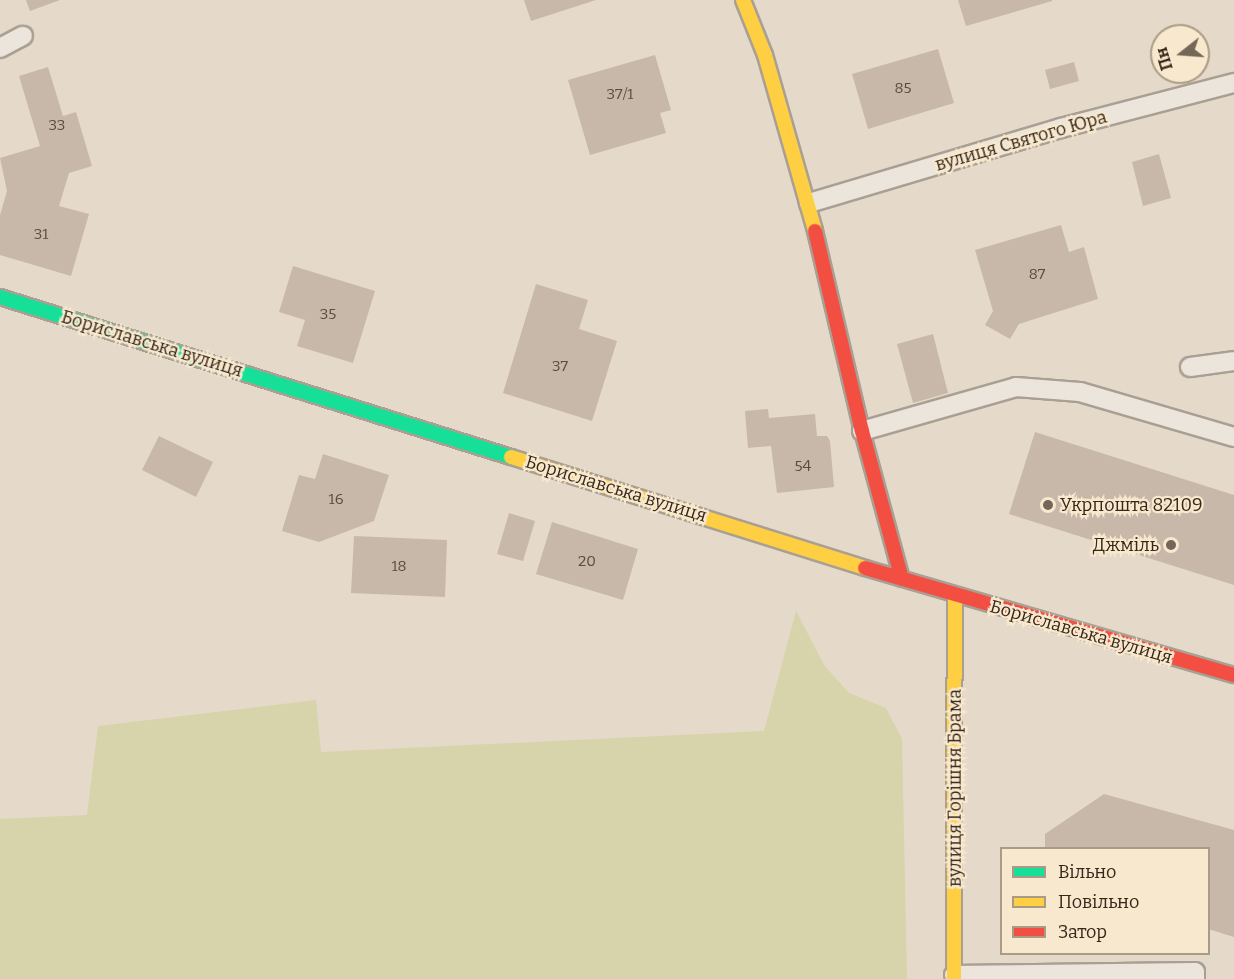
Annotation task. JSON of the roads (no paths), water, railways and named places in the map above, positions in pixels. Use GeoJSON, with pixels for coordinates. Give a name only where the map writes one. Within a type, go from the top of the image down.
{"type":"FeatureCollection","features":[{"type":"Feature","properties":{"kind":"street"},"geometry":{"type":"LineString","coordinates":[[743,0],[765,55],[809,203],[862,431],[902,579]]}},
{"type":"Feature","properties":{"kind":"street","name":"Бориславська вулиця"},"geometry":{"type":"LineString","coordinates":[[0,297],[955,596],[1234,675]]}},
{"type":"Feature","properties":{"kind":"street","name":"вулиця Горішня Брама"},"geometry":{"type":"LineString","coordinates":[[954,977],[955,596]]}},
{"type":"Feature","properties":{"kind":"lane"},"geometry":{"type":"LineString","coordinates":[[0,48],[22,36]]}},
{"type":"Feature","properties":{"kind":"lane","name":"вулиця Святого Юра"},"geometry":{"type":"LineString","coordinates":[[809,203],[1061,128],[1234,83]]}},
{"type":"Feature","properties":{"kind":"lane"},"geometry":{"type":"LineString","coordinates":[[1190,367],[1234,361]]}},
{"type":"Feature","properties":{"kind":"lane"},"geometry":{"type":"LineString","coordinates":[[862,431],[1016,387],[1080,392],[1234,437]]}},
{"type":"Feature","properties":{"kind":"lane"},"geometry":{"type":"LineString","coordinates":[[954,977],[1195,972],[1195,979]]}},
{"type":"Feature","properties":{"kind":"place","name":"Укрпошта 82109"},"geometry":{"type":"Point","coordinates":[1048,505]}},
{"type":"Feature","properties":{"kind":"place","name":"Джміль"},"geometry":{"type":"Point","coordinates":[1171,545]}}]}
